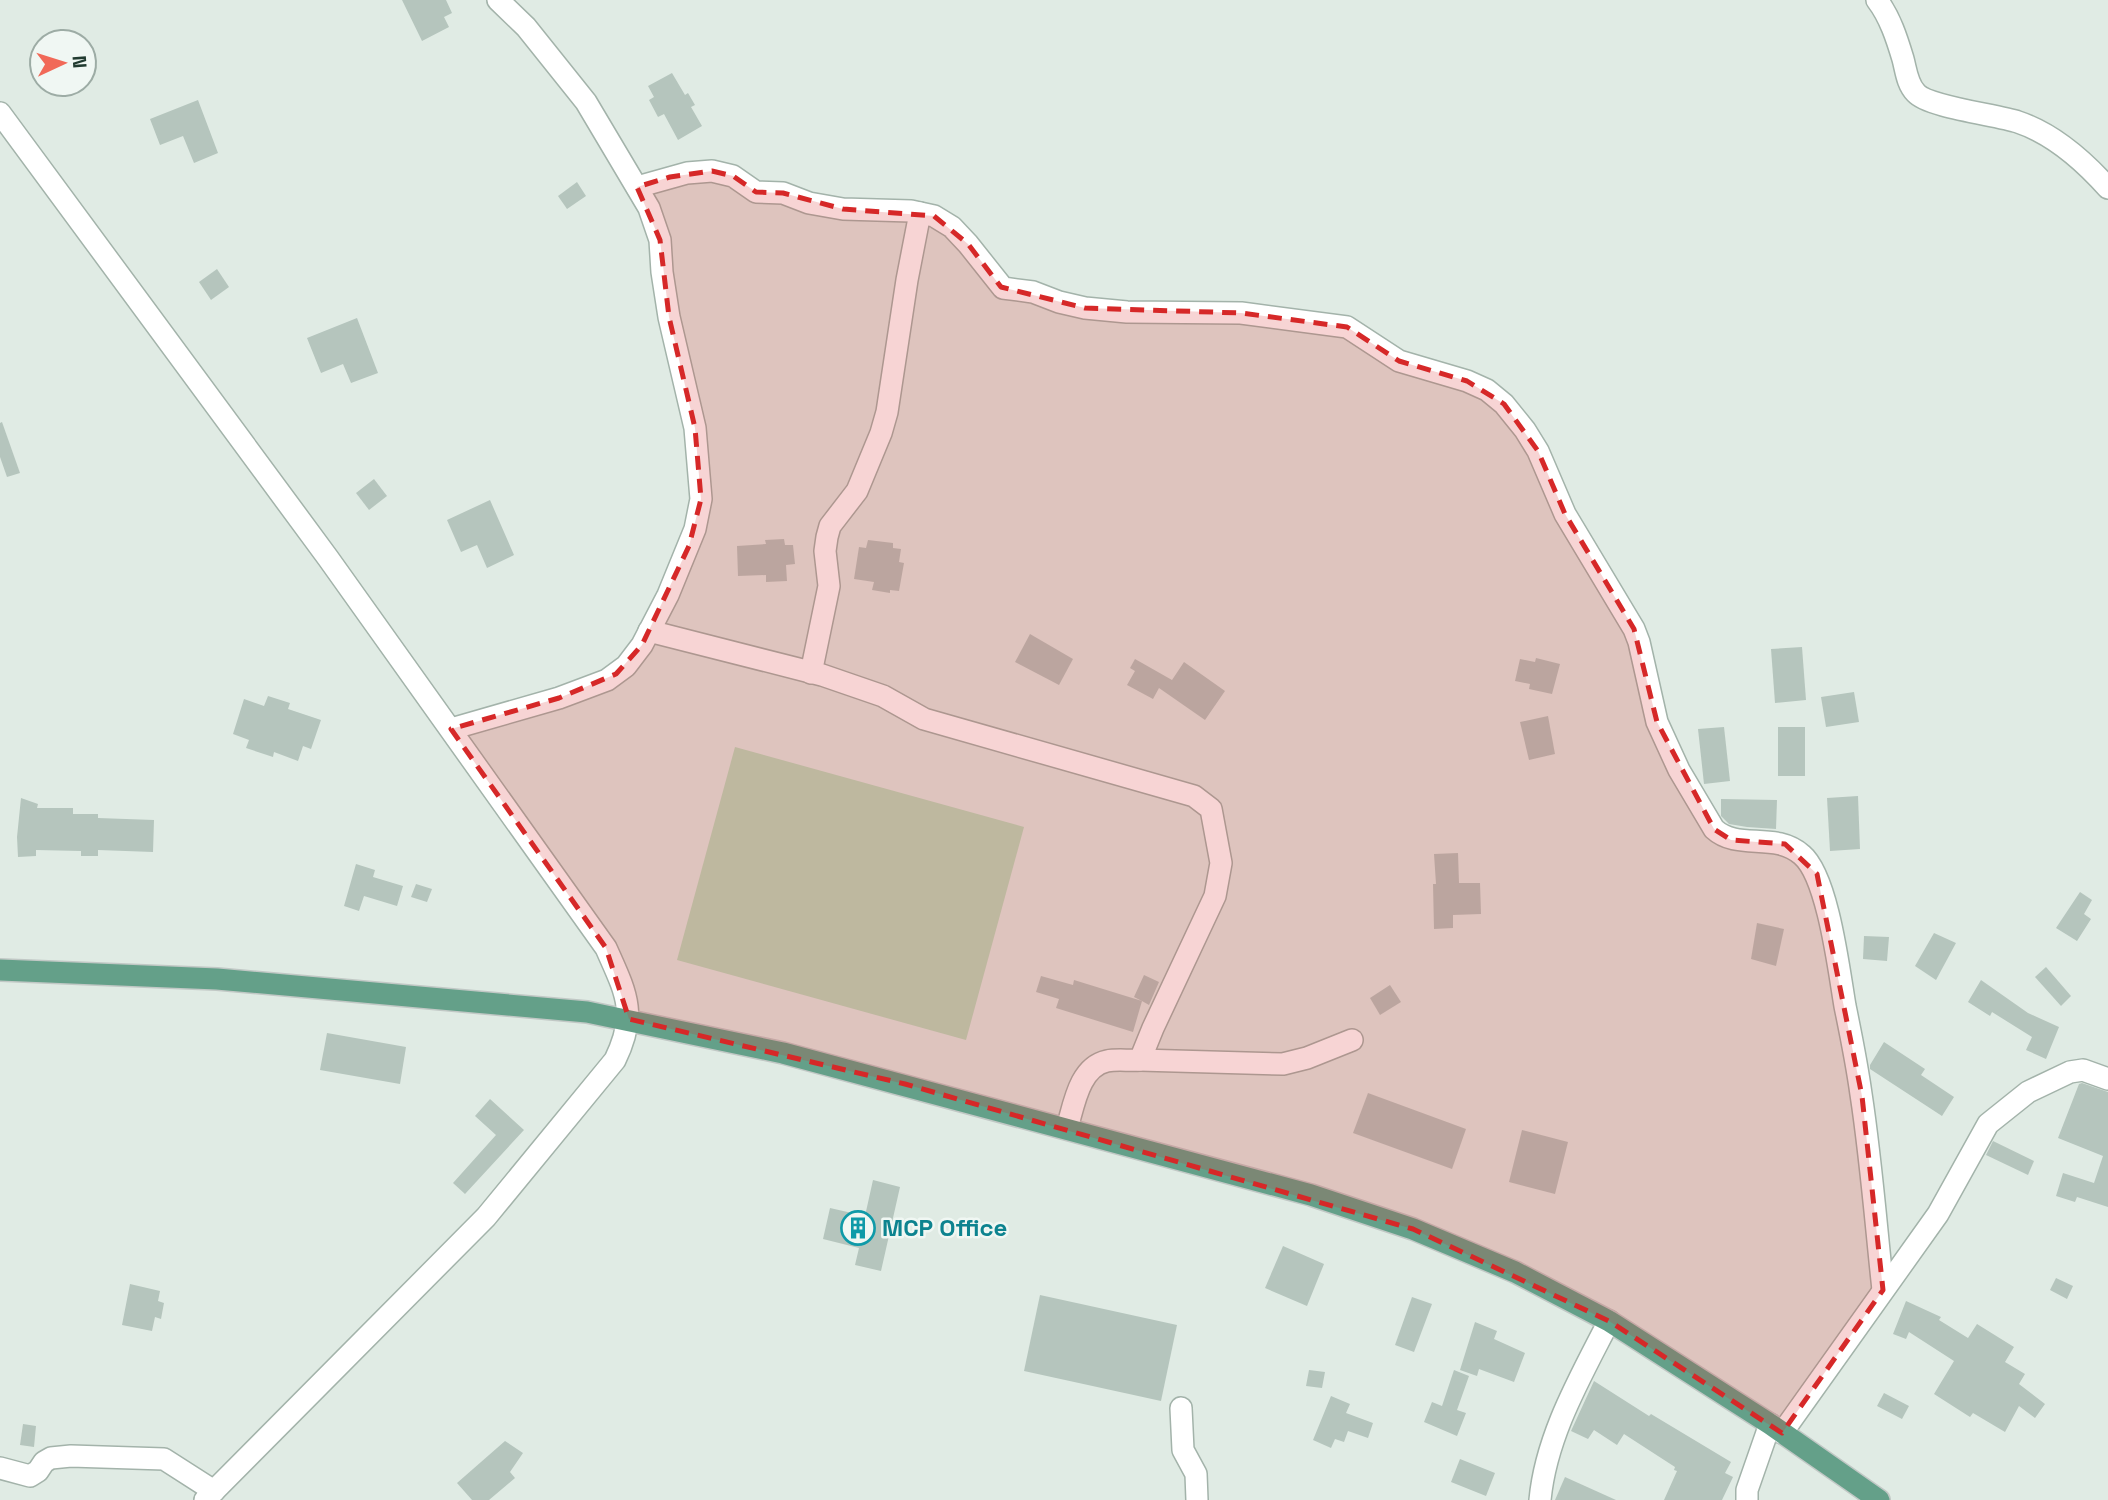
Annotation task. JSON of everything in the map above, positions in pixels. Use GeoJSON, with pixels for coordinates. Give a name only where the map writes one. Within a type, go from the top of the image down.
{"type":"FeatureCollection","features":[{"type":"Feature","properties":{"kind":"main road"},"geometry":{"type":"LineString","coordinates":[[0,970],[217,979],[587,1012],[629,1019],[783,1053],[1311,1195],[1413,1228],[1515,1272],[1609,1321],[1776,1429],[1879,1500]]}},
{"type":"Feature","properties":{"kind":"street"},"geometry":{"type":"LineString","coordinates":[[451,729],[559,698],[607,680],[626,666],[642,645],[668,596],[689,546],[699,516],[701,499],[695,428],[669,317],[660,240],[649,208],[586,102],[526,27],[498,0]]}},
{"type":"Feature","properties":{"kind":"street"},"geometry":{"type":"LineString","coordinates":[[1877,0],[1889,22],[1909,83],[1915,93],[1940,104],[2019,122],[2044,133],[2080,160],[2108,188]]}},
{"type":"Feature","properties":{"kind":"street"},"geometry":{"type":"LineString","coordinates":[[0,113],[451,729],[606,948],[622,984],[629,1019],[624,1041],[615,1060],[486,1217],[209,1495],[164,1459],[71,1456],[51,1458],[30,1476],[0,1468]]}},
{"type":"Feature","properties":{"kind":"street"},"geometry":{"type":"LineString","coordinates":[[637,187],[687,173],[712,171],[733,176],[760,193],[783,193],[809,203],[842,209],[911,211],[934,216],[951,227],[968,244],[1003,288],[1033,292],[1084,308],[1127,312],[1241,313],[1347,327],[1399,361],[1467,381],[1487,390],[1504,404],[1538,451],[1565,514],[1634,629],[1657,722],[1689,788],[1714,829],[1731,840],[1785,844],[1804,856],[1817,874],[1837,952],[1862,1096],[1883,1290]]}},
{"type":"Feature","properties":{"kind":"street"},"geometry":{"type":"LineString","coordinates":[[811,673],[829,586],[827,537],[830,526],[857,491],[881,433],[887,412],[920,213]]}},
{"type":"Feature","properties":{"kind":"street"},"geometry":{"type":"LineString","coordinates":[[649,631],[811,673],[883,696],[925,719],[1195,796],[1211,809],[1221,863],[1215,897],[1140,1060]]}},
{"type":"Feature","properties":{"kind":"street"},"geometry":{"type":"LineString","coordinates":[[1067,1128],[1082,1080],[1093,1068],[1106,1061],[1283,1064],[1307,1058],[1352,1040]]}},
{"type":"Feature","properties":{"kind":"street"},"geometry":{"type":"LineString","coordinates":[[1747,1500],[1747,1490],[1776,1429],[1938,1214],[1988,1124],[2028,1092],[2070,1072],[2083,1070],[2108,1079]]}},
{"type":"Feature","properties":{"kind":"street"},"geometry":{"type":"LineString","coordinates":[[1540,1500],[1543,1472],[1555,1435],[1609,1321]]}},
{"type":"Feature","properties":{"kind":"street"},"geometry":{"type":"LineString","coordinates":[[1181,1408],[1183,1450],[1196,1474],[1197,1500]]}},
{"type":"Feature","properties":{"kind":"highlighted area"},"geometry":{"type":"Polygon","coordinates":[[[712,171],[733,176],[756,192],[783,193],[843,209],[934,216],[968,244],[1001,287],[1085,308],[1241,313],[1347,327],[1399,361],[1467,381],[1504,404],[1538,451],[1565,514],[1634,629],[1657,722],[1714,829],[1731,840],[1785,844],[1817,874],[1862,1096],[1883,1290],[1782,1433],[1609,1321],[1413,1229],[905,1084],[629,1019],[606,948],[451,729],[559,698],[616,674],[642,645],[689,546],[701,499],[695,428],[669,317],[660,240],[637,187],[670,177],[712,171]]]}},
{"type":"Feature","properties":{"kind":"green space"},"geometry":{"type":"Polygon","coordinates":[[[735,747],[1024,827],[966,1040],[677,960],[735,747]]]}},
{"type":"Feature","properties":{"kind":"building"},"geometry":{"type":"Polygon","coordinates":[[[402,0],[446,0],[452,13],[444,17],[449,27],[422,41],[402,0]]]}},
{"type":"Feature","properties":{"kind":"building"},"geometry":{"type":"Polygon","coordinates":[[[672,73],[685,95],[688,93],[695,105],[691,107],[702,126],[678,140],[664,114],[658,117],[649,100],[654,97],[648,86],[672,73]]]}},
{"type":"Feature","properties":{"kind":"building"},"geometry":{"type":"Polygon","coordinates":[[[198,100],[218,153],[194,163],[183,136],[160,145],[150,119],[198,100]]]}},
{"type":"Feature","properties":{"kind":"building"},"geometry":{"type":"Polygon","coordinates":[[[577,182],[586,196],[567,209],[558,196],[577,182]]]}},
{"type":"Feature","properties":{"kind":"building"},"geometry":{"type":"Polygon","coordinates":[[[217,269],[229,287],[211,300],[199,282],[217,269]]]}},
{"type":"Feature","properties":{"kind":"building"},"geometry":{"type":"Polygon","coordinates":[[[357,318],[378,373],[351,383],[343,364],[321,373],[307,338],[357,318]]]}},
{"type":"Feature","properties":{"kind":"building"},"geometry":{"type":"Polygon","coordinates":[[[2,422],[20,473],[7,477],[0,457],[2,422]]]}},
{"type":"Feature","properties":{"kind":"building"},"geometry":{"type":"Polygon","coordinates":[[[374,479],[387,496],[369,510],[356,493],[374,479]]]}},
{"type":"Feature","properties":{"kind":"building"},"geometry":{"type":"Polygon","coordinates":[[[490,500],[514,555],[487,568],[477,545],[461,552],[447,520],[490,500]]]}},
{"type":"Feature","properties":{"kind":"building"},"geometry":{"type":"Polygon","coordinates":[[[784,539],[785,545],[793,545],[795,564],[786,565],[787,581],[766,582],[766,575],[738,576],[737,546],[766,544],[765,540],[784,539]]]}},
{"type":"Feature","properties":{"kind":"building"},"geometry":{"type":"Polygon","coordinates":[[[868,540],[893,543],[893,548],[901,549],[899,562],[904,563],[899,591],[890,590],[890,593],[872,590],[874,582],[854,579],[859,547],[866,548],[868,540]]]}},
{"type":"Feature","properties":{"kind":"building"},"geometry":{"type":"Polygon","coordinates":[[[1030,634],[1073,659],[1059,685],[1015,662],[1030,634]]]}},
{"type":"Feature","properties":{"kind":"building"},"geometry":{"type":"Polygon","coordinates":[[[1802,647],[1806,700],[1775,703],[1771,649],[1802,647]]]}},
{"type":"Feature","properties":{"kind":"building"},"geometry":{"type":"Polygon","coordinates":[[[1536,658],[1560,664],[1552,694],[1529,689],[1530,684],[1515,681],[1520,659],[1535,662],[1536,658]]]}},
{"type":"Feature","properties":{"kind":"building"},"geometry":{"type":"Polygon","coordinates":[[[1135,659],[1172,680],[1184,662],[1225,691],[1205,720],[1159,688],[1153,699],[1127,685],[1135,671],[1130,668],[1135,659]]]}},
{"type":"Feature","properties":{"kind":"building"},"geometry":{"type":"Polygon","coordinates":[[[1854,692],[1859,722],[1826,727],[1821,697],[1854,692]]]}},
{"type":"Feature","properties":{"kind":"building"},"geometry":{"type":"Polygon","coordinates":[[[268,696],[290,703],[288,709],[321,720],[311,749],[303,746],[298,761],[274,752],[273,757],[246,748],[249,740],[233,734],[244,699],[264,706],[268,696]]]}},
{"type":"Feature","properties":{"kind":"building"},"geometry":{"type":"Polygon","coordinates":[[[1548,716],[1555,754],[1529,760],[1520,722],[1548,716]]]}},
{"type":"Feature","properties":{"kind":"building"},"geometry":{"type":"Polygon","coordinates":[[[1724,727],[1730,781],[1704,784],[1698,729],[1724,727]]]}},
{"type":"Feature","properties":{"kind":"building"},"geometry":{"type":"Polygon","coordinates":[[[1778,727],[1805,727],[1805,776],[1778,776],[1778,727]]]}},
{"type":"Feature","properties":{"kind":"building"},"geometry":{"type":"Polygon","coordinates":[[[1858,796],[1860,849],[1830,851],[1827,798],[1858,796]]]}},
{"type":"Feature","properties":{"kind":"building"},"geometry":{"type":"Polygon","coordinates":[[[21,798],[38,804],[37,808],[73,808],[73,814],[98,814],[98,818],[154,820],[153,852],[98,850],[98,856],[81,856],[81,851],[36,850],[36,856],[18,857],[21,798]]]}},
{"type":"Feature","properties":{"kind":"building"},"geometry":{"type":"Polygon","coordinates":[[[1721,799],[1777,800],[1776,829],[1729,824],[1721,816],[1721,799]]]}},
{"type":"Feature","properties":{"kind":"building"},"geometry":{"type":"Polygon","coordinates":[[[1458,853],[1459,883],[1480,883],[1481,914],[1453,915],[1453,928],[1434,929],[1434,854],[1458,853]]]}},
{"type":"Feature","properties":{"kind":"building"},"geometry":{"type":"Polygon","coordinates":[[[356,864],[375,870],[373,877],[403,886],[397,906],[364,896],[359,911],[344,906],[356,864]]]}},
{"type":"Feature","properties":{"kind":"building"},"geometry":{"type":"Polygon","coordinates":[[[416,884],[432,889],[427,902],[411,897],[416,884]]]}},
{"type":"Feature","properties":{"kind":"building"},"geometry":{"type":"Polygon","coordinates":[[[2080,892],[2092,900],[2084,914],[2091,919],[2077,941],[2056,928],[2080,892]]]}},
{"type":"Feature","properties":{"kind":"building"},"geometry":{"type":"Polygon","coordinates":[[[1757,923],[1784,929],[1776,966],[1751,959],[1757,923]]]}},
{"type":"Feature","properties":{"kind":"building"},"geometry":{"type":"Polygon","coordinates":[[[1934,933],[1956,943],[1936,980],[1915,966],[1934,933]]]}},
{"type":"Feature","properties":{"kind":"building"},"geometry":{"type":"Polygon","coordinates":[[[1864,936],[1889,937],[1887,961],[1863,959],[1864,936]]]}},
{"type":"Feature","properties":{"kind":"building"},"geometry":{"type":"Polygon","coordinates":[[[2046,967],[2071,996],[2061,1006],[2035,977],[2046,967]]]}},
{"type":"Feature","properties":{"kind":"building"},"geometry":{"type":"Polygon","coordinates":[[[1144,975],[1159,982],[1149,1005],[1134,997],[1144,975]]]}},
{"type":"Feature","properties":{"kind":"building"},"geometry":{"type":"Polygon","coordinates":[[[1041,976],[1073,985],[1074,980],[1142,1001],[1133,1032],[1056,1008],[1059,999],[1036,992],[1041,976]]]}},
{"type":"Feature","properties":{"kind":"building"},"geometry":{"type":"Polygon","coordinates":[[[1981,980],[2028,1013],[2059,1027],[2046,1059],[2026,1050],[2032,1037],[1992,1012],[1990,1016],[1968,1002],[1981,980]]]}},
{"type":"Feature","properties":{"kind":"building"},"geometry":{"type":"Polygon","coordinates":[[[1390,985],[1401,1002],[1380,1015],[1370,998],[1390,985]]]}},
{"type":"Feature","properties":{"kind":"building"},"geometry":{"type":"Polygon","coordinates":[[[327,1033],[406,1047],[400,1084],[320,1070],[327,1033]]]}},
{"type":"Feature","properties":{"kind":"building"},"geometry":{"type":"Polygon","coordinates":[[[1884,1042],[1925,1069],[1921,1075],[1954,1097],[1942,1116],[1870,1069],[1884,1042]]]}},
{"type":"Feature","properties":{"kind":"building"},"geometry":{"type":"Polygon","coordinates":[[[2079,1084],[2108,1092],[2108,1207],[2077,1197],[2075,1202],[2056,1196],[2063,1173],[2094,1183],[2103,1156],[2058,1138],[2079,1084]]]}},
{"type":"Feature","properties":{"kind":"building"},"geometry":{"type":"Polygon","coordinates":[[[1368,1093],[1466,1129],[1452,1169],[1353,1133],[1368,1093]]]}},
{"type":"Feature","properties":{"kind":"building"},"geometry":{"type":"Polygon","coordinates":[[[490,1099],[524,1130],[465,1194],[453,1183],[496,1135],[475,1116],[490,1099]]]}},
{"type":"Feature","properties":{"kind":"building"},"geometry":{"type":"Polygon","coordinates":[[[1522,1130],[1568,1142],[1555,1194],[1509,1182],[1522,1130]]]}},
{"type":"Feature","properties":{"kind":"building"},"geometry":{"type":"Polygon","coordinates":[[[1993,1141],[2034,1161],[2028,1175],[1986,1155],[1993,1141]]]}},
{"type":"Feature","properties":{"kind":"building","name":"MCP Office"},"geometry":{"type":"Polygon","coordinates":[[[873,1180],[900,1187],[881,1271],[855,1265],[859,1248],[823,1239],[830,1208],[865,1216],[873,1180]]]}},
{"type":"Feature","properties":{"kind":"building"},"geometry":{"type":"Polygon","coordinates":[[[1283,1246],[1324,1264],[1307,1306],[1265,1288],[1283,1246]]]}},
{"type":"Feature","properties":{"kind":"building"},"geometry":{"type":"Polygon","coordinates":[[[2056,1278],[2073,1286],[2067,1299],[2050,1290],[2056,1278]]]}},
{"type":"Feature","properties":{"kind":"building"},"geometry":{"type":"Polygon","coordinates":[[[130,1284],[160,1291],[158,1301],[164,1303],[161,1319],[155,1317],[152,1331],[122,1325],[130,1284]]]}},
{"type":"Feature","properties":{"kind":"building"},"geometry":{"type":"Polygon","coordinates":[[[1040,1295],[1177,1325],[1161,1401],[1024,1371],[1040,1295]]]}},
{"type":"Feature","properties":{"kind":"building"},"geometry":{"type":"Polygon","coordinates":[[[1412,1297],[1432,1304],[1414,1352],[1395,1345],[1412,1297]]]}},
{"type":"Feature","properties":{"kind":"building"},"geometry":{"type":"Polygon","coordinates":[[[1906,1301],[1941,1317],[1939,1320],[1968,1338],[1977,1324],[2014,1347],[2005,1362],[2025,1374],[2019,1384],[2045,1404],[2035,1418],[2019,1406],[2005,1432],[1973,1413],[1970,1417],[1934,1394],[1954,1361],[1909,1332],[1906,1339],[1893,1334],[1906,1301]]]}},
{"type":"Feature","properties":{"kind":"building"},"geometry":{"type":"Polygon","coordinates":[[[1475,1322],[1497,1331],[1494,1339],[1525,1353],[1514,1382],[1479,1369],[1477,1376],[1460,1370],[1475,1322]]]}},
{"type":"Feature","properties":{"kind":"building"},"geometry":{"type":"Polygon","coordinates":[[[1309,1370],[1325,1372],[1322,1388],[1306,1386],[1309,1370]]]}},
{"type":"Feature","properties":{"kind":"building"},"geometry":{"type":"Polygon","coordinates":[[[1454,1370],[1469,1376],[1457,1410],[1466,1413],[1457,1436],[1424,1422],[1432,1402],[1442,1406],[1454,1370]]]}},
{"type":"Feature","properties":{"kind":"building"},"geometry":{"type":"Polygon","coordinates":[[[1594,1381],[1649,1416],[1651,1414],[1731,1462],[1725,1473],[1733,1477],[1722,1500],[1664,1500],[1677,1471],[1674,1470],[1675,1467],[1624,1434],[1617,1445],[1594,1430],[1588,1439],[1571,1431],[1594,1381]]]}},
{"type":"Feature","properties":{"kind":"building"},"geometry":{"type":"Polygon","coordinates":[[[1884,1393],[1909,1406],[1902,1419],[1877,1406],[1884,1393]]]}},
{"type":"Feature","properties":{"kind":"building"},"geometry":{"type":"Polygon","coordinates":[[[1331,1396],[1350,1404],[1346,1413],[1373,1423],[1368,1438],[1348,1431],[1344,1442],[1335,1439],[1331,1448],[1313,1440],[1331,1396]]]}},
{"type":"Feature","properties":{"kind":"building"},"geometry":{"type":"Polygon","coordinates":[[[23,1424],[36,1426],[34,1447],[20,1445],[23,1424]]]}},
{"type":"Feature","properties":{"kind":"building"},"geometry":{"type":"Polygon","coordinates":[[[505,1441],[523,1453],[510,1472],[515,1478],[489,1500],[472,1500],[457,1483],[505,1441]]]}},
{"type":"Feature","properties":{"kind":"building"},"geometry":{"type":"Polygon","coordinates":[[[1460,1459],[1495,1473],[1486,1496],[1451,1482],[1460,1459]]]}},
{"type":"Feature","properties":{"kind":"building"},"geometry":{"type":"Polygon","coordinates":[[[1565,1477],[1616,1500],[1555,1500],[1565,1477]]]}},
{"type":"Feature","properties":{"kind":"place","name":"MCP Office"},"geometry":{"type":"Point","coordinates":[858,1228]}}]}
